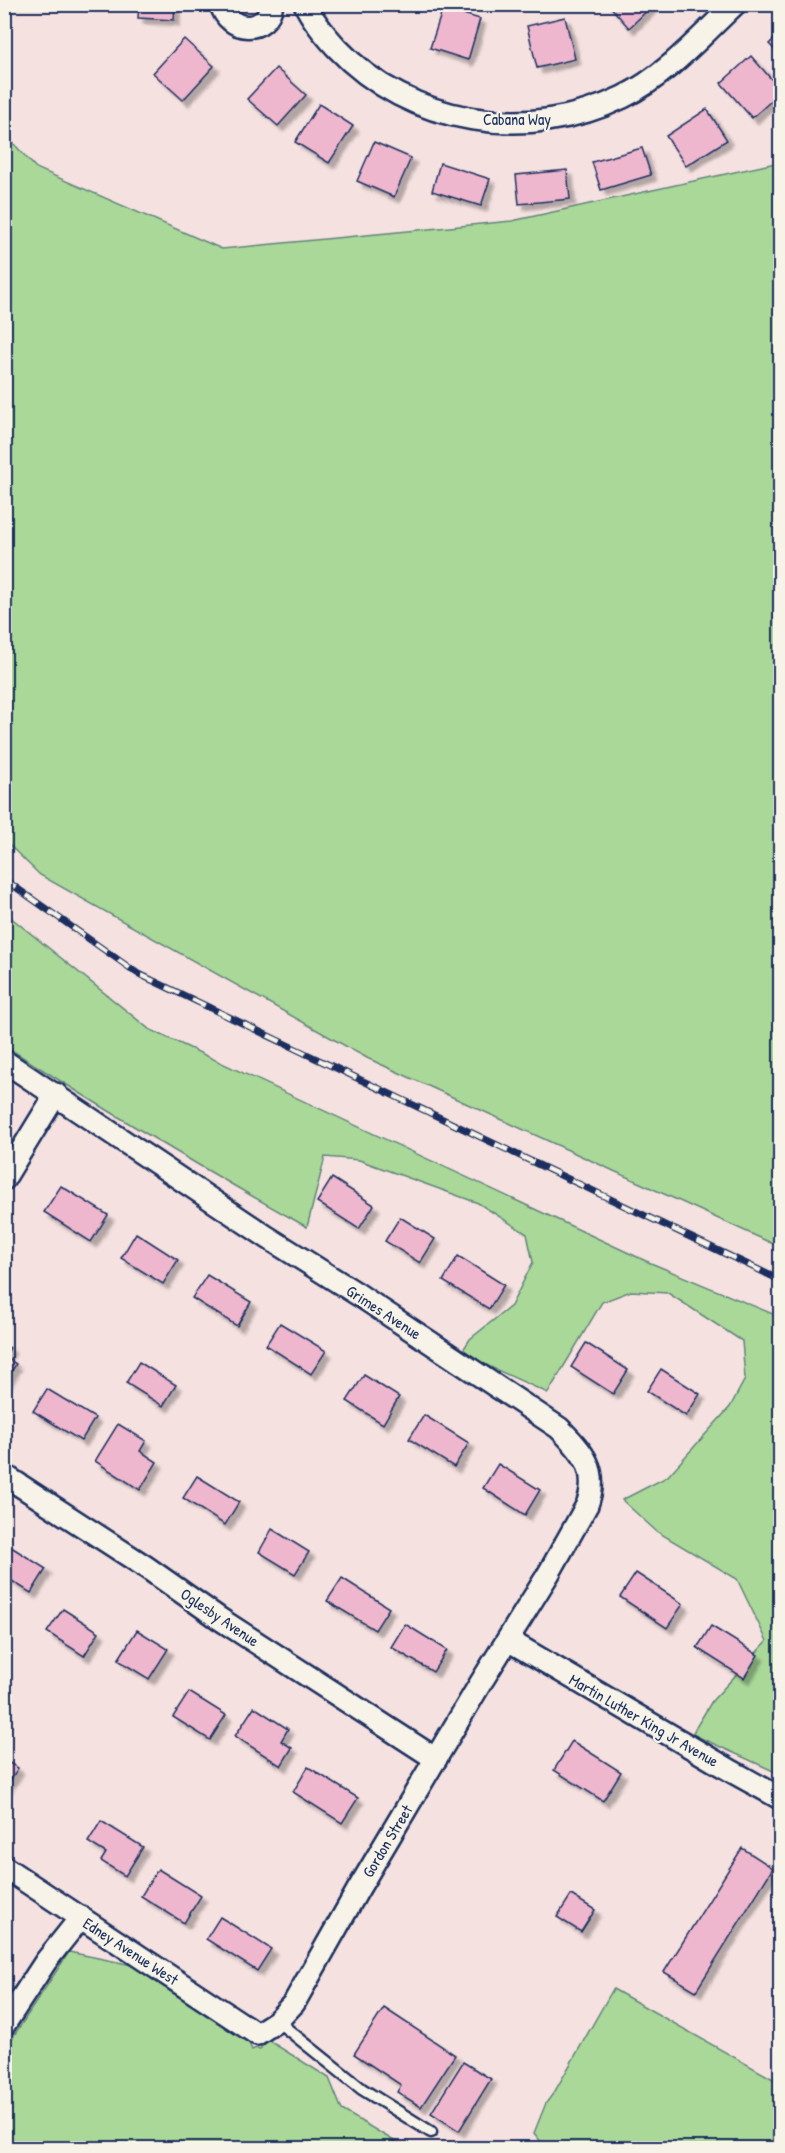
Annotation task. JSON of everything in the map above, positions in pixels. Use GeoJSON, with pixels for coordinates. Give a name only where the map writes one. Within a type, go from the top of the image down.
{"type":"FeatureCollection","features":[{"type":"Feature","properties":{"kind":"street"},"geometry":{"type":"LineString","coordinates":[[221,4],[229,21],[247,28],[266,19],[272,4]]}},
{"type":"Feature","properties":{"kind":"street","name":"Cabana Way"},"geometry":{"type":"LineString","coordinates":[[304,4],[325,35],[343,54],[365,74],[388,88],[440,112],[463,118],[514,122],[562,118],[591,111],[623,97],[664,70],[735,4]]}},
{"type":"Feature","properties":{"kind":"street","name":"Grimes Avenue"},"geometry":{"type":"LineString","coordinates":[[4,1061],[559,1428],[580,1449],[592,1473],[587,1505],[508,1640]]}},
{"type":"Feature","properties":{"kind":"street"},"geometry":{"type":"LineString","coordinates":[[4,1179],[56,1094]]}},
{"type":"Feature","properties":{"kind":"street","name":"Oglesby Avenue"},"geometry":{"type":"LineString","coordinates":[[4,1475],[436,1759]]}},
{"type":"Feature","properties":{"kind":"street","name":"Gordon Street"},"geometry":{"type":"LineString","coordinates":[[257,2034],[277,2021],[294,2003],[508,1640]]}},
{"type":"Feature","properties":{"kind":"street","name":"Martin Luther King Jr Avenue"},"geometry":{"type":"LineString","coordinates":[[508,1640],[780,1798]]}},
{"type":"Feature","properties":{"kind":"street","name":"Edney Avenue West"},"geometry":{"type":"LineString","coordinates":[[4,1867],[257,2034]]}},
{"type":"Feature","properties":{"kind":"street"},"geometry":{"type":"LineString","coordinates":[[4,2025],[46,1960],[81,1917]]}},
{"type":"Feature","properties":{"kind":"lane"},"geometry":{"type":"LineString","coordinates":[[277,2021],[362,2089],[431,2132]]}},
{"type":"Feature","properties":{"kind":"green space"},"geometry":{"type":"Polygon","coordinates":[[[4,133],[36,168],[222,249],[512,221],[780,162],[780,1247],[367,1058],[40,875],[5,841],[4,133]]]}},
{"type":"Feature","properties":{"kind":"green space"},"geometry":{"type":"Polygon","coordinates":[[[4,912],[149,1029],[646,1261],[780,1317],[780,1774],[692,1734],[712,1701],[767,1641],[737,1579],[656,1531],[622,1500],[667,1477],[730,1407],[745,1379],[742,1341],[668,1293],[631,1291],[602,1302],[548,1393],[486,1365],[463,1350],[470,1339],[511,1306],[533,1262],[527,1234],[478,1203],[359,1160],[325,1157],[307,1227],[117,1116],[5,1046],[4,912]]]}},
{"type":"Feature","properties":{"kind":"green space"},"geometry":{"type":"Polygon","coordinates":[[[69,1952],[132,1965],[249,2043],[252,2050],[256,2048],[259,2050],[268,2040],[329,2078],[342,2110],[406,2148],[5,2148],[5,2049],[69,1952]]]}},
{"type":"Feature","properties":{"kind":"green space"},"geometry":{"type":"Polygon","coordinates":[[[613,1989],[780,2083],[780,2148],[546,2148],[534,2133],[546,2103],[613,1989]]]}},
{"type":"Feature","properties":{"kind":"building"},"geometry":{"type":"Polygon","coordinates":[[[139,4],[175,4],[174,20],[138,18],[139,4]]]}},
{"type":"Feature","properties":{"kind":"building"},"geometry":{"type":"Polygon","coordinates":[[[608,4],[654,4],[629,28],[608,4]]]}},
{"type":"Feature","properties":{"kind":"building"},"geometry":{"type":"Polygon","coordinates":[[[443,8],[480,19],[468,60],[430,48],[443,8]]]}},
{"type":"Feature","properties":{"kind":"building"},"geometry":{"type":"Polygon","coordinates":[[[565,17],[575,59],[537,68],[527,26],[565,17]]]}},
{"type":"Feature","properties":{"kind":"building"},"geometry":{"type":"Polygon","coordinates":[[[780,33],[780,55],[769,44],[780,33]]]}},
{"type":"Feature","properties":{"kind":"building"},"geometry":{"type":"Polygon","coordinates":[[[184,39],[214,66],[183,100],[153,73],[184,39]]]}},
{"type":"Feature","properties":{"kind":"building"},"geometry":{"type":"Polygon","coordinates":[[[751,56],[780,89],[780,93],[752,118],[721,83],[751,56]]]}},
{"type":"Feature","properties":{"kind":"building"},"geometry":{"type":"Polygon","coordinates":[[[276,68],[306,95],[278,126],[247,99],[276,68]]]}},
{"type":"Feature","properties":{"kind":"building"},"geometry":{"type":"Polygon","coordinates":[[[319,104],[353,126],[329,163],[295,142],[319,104]]]}},
{"type":"Feature","properties":{"kind":"building"},"geometry":{"type":"Polygon","coordinates":[[[707,109],[727,140],[686,166],[666,136],[707,109]]]}},
{"type":"Feature","properties":{"kind":"building"},"geometry":{"type":"Polygon","coordinates":[[[374,142],[411,158],[394,197],[357,181],[374,142]]]}},
{"type":"Feature","properties":{"kind":"building"},"geometry":{"type":"Polygon","coordinates":[[[642,148],[651,175],[601,190],[592,162],[642,148]]]}},
{"type":"Feature","properties":{"kind":"building"},"geometry":{"type":"Polygon","coordinates":[[[440,163],[490,179],[481,206],[432,191],[440,163]]]}},
{"type":"Feature","properties":{"kind":"building"},"geometry":{"type":"Polygon","coordinates":[[[567,170],[570,199],[519,204],[516,175],[567,170]]]}},
{"type":"Feature","properties":{"kind":"building"},"geometry":{"type":"Polygon","coordinates":[[[332,1178],[374,1205],[359,1229],[317,1202],[332,1178]]]}},
{"type":"Feature","properties":{"kind":"building"},"geometry":{"type":"Polygon","coordinates":[[[61,1186],[108,1215],[91,1242],[44,1212],[61,1186]]]}},
{"type":"Feature","properties":{"kind":"building"},"geometry":{"type":"Polygon","coordinates":[[[400,1217],[435,1239],[420,1263],[385,1241],[400,1217]]]}},
{"type":"Feature","properties":{"kind":"building"},"geometry":{"type":"Polygon","coordinates":[[[136,1233],[178,1260],[163,1284],[121,1258],[136,1233]]]}},
{"type":"Feature","properties":{"kind":"building"},"geometry":{"type":"Polygon","coordinates":[[[458,1256],[504,1285],[489,1309],[443,1281],[458,1256]]]}},
{"type":"Feature","properties":{"kind":"building"},"geometry":{"type":"Polygon","coordinates":[[[207,1275],[251,1302],[237,1326],[192,1298],[207,1275]]]}},
{"type":"Feature","properties":{"kind":"building"},"geometry":{"type":"Polygon","coordinates":[[[280,1323],[326,1351],[311,1374],[266,1345],[280,1323]]]}},
{"type":"Feature","properties":{"kind":"building"},"geometry":{"type":"Polygon","coordinates":[[[586,1343],[628,1370],[613,1394],[571,1367],[586,1343]]]}},
{"type":"Feature","properties":{"kind":"building"},"geometry":{"type":"Polygon","coordinates":[[[4,1344],[10,1348],[5,1357],[16,1364],[4,1384],[4,1344]]]}},
{"type":"Feature","properties":{"kind":"building"},"geometry":{"type":"Polygon","coordinates":[[[139,1362],[176,1385],[163,1406],[126,1383],[139,1362]]]}},
{"type":"Feature","properties":{"kind":"building"},"geometry":{"type":"Polygon","coordinates":[[[661,1369],[700,1394],[686,1416],[647,1391],[661,1369]]]}},
{"type":"Feature","properties":{"kind":"building"},"geometry":{"type":"Polygon","coordinates":[[[364,1375],[399,1397],[383,1424],[347,1401],[364,1375]]]}},
{"type":"Feature","properties":{"kind":"building"},"geometry":{"type":"Polygon","coordinates":[[[47,1389],[95,1418],[81,1441],[33,1411],[47,1389]]]}},
{"type":"Feature","properties":{"kind":"building"},"geometry":{"type":"Polygon","coordinates":[[[424,1415],[469,1443],[454,1467],[409,1439],[424,1415]]]}},
{"type":"Feature","properties":{"kind":"building"},"geometry":{"type":"Polygon","coordinates":[[[118,1424],[146,1441],[140,1451],[157,1462],[140,1490],[95,1461],[118,1424]]]}},
{"type":"Feature","properties":{"kind":"building"},"geometry":{"type":"Polygon","coordinates":[[[498,1464],[540,1490],[525,1515],[483,1488],[498,1464]]]}},
{"type":"Feature","properties":{"kind":"building"},"geometry":{"type":"Polygon","coordinates":[[[197,1476],[239,1502],[225,1525],[183,1498],[197,1476]]]}},
{"type":"Feature","properties":{"kind":"building"},"geometry":{"type":"Polygon","coordinates":[[[272,1529],[309,1552],[295,1574],[259,1552],[272,1529]]]}},
{"type":"Feature","properties":{"kind":"building"},"geometry":{"type":"Polygon","coordinates":[[[8,1545],[46,1569],[31,1593],[4,1576],[4,1550],[8,1545]]]}},
{"type":"Feature","properties":{"kind":"building"},"geometry":{"type":"Polygon","coordinates":[[[636,1573],[683,1604],[667,1628],[620,1597],[636,1573]]]}},
{"type":"Feature","properties":{"kind":"building"},"geometry":{"type":"Polygon","coordinates":[[[342,1578],[389,1608],[375,1630],[327,1601],[342,1578]]]}},
{"type":"Feature","properties":{"kind":"building"},"geometry":{"type":"Polygon","coordinates":[[[63,1609],[99,1632],[84,1656],[47,1632],[63,1609]]]}},
{"type":"Feature","properties":{"kind":"building"},"geometry":{"type":"Polygon","coordinates":[[[405,1624],[447,1650],[433,1672],[391,1647],[405,1624]]]}},
{"type":"Feature","properties":{"kind":"building"},"geometry":{"type":"Polygon","coordinates":[[[711,1626],[758,1655],[744,1678],[697,1648],[711,1626]]]}},
{"type":"Feature","properties":{"kind":"building"},"geometry":{"type":"Polygon","coordinates":[[[137,1630],[168,1649],[149,1679],[118,1660],[137,1630]]]}},
{"type":"Feature","properties":{"kind":"building"},"geometry":{"type":"Polygon","coordinates":[[[189,1692],[226,1715],[210,1740],[173,1717],[189,1692]]]}},
{"type":"Feature","properties":{"kind":"building"},"geometry":{"type":"Polygon","coordinates":[[[254,1707],[288,1729],[281,1741],[292,1748],[281,1766],[235,1736],[254,1707]]]}},
{"type":"Feature","properties":{"kind":"building"},"geometry":{"type":"Polygon","coordinates":[[[572,1741],[621,1772],[603,1801],[554,1770],[572,1741]]]}},
{"type":"Feature","properties":{"kind":"building"},"geometry":{"type":"Polygon","coordinates":[[[4,1760],[18,1768],[4,1790],[4,1760]]]}},
{"type":"Feature","properties":{"kind":"building"},"geometry":{"type":"Polygon","coordinates":[[[308,1767],[358,1798],[342,1823],[293,1792],[308,1767]]]}},
{"type":"Feature","properties":{"kind":"building"},"geometry":{"type":"Polygon","coordinates":[[[101,1821],[143,1847],[125,1876],[101,1861],[106,1853],[88,1842],[101,1821]]]}},
{"type":"Feature","properties":{"kind":"building"},"geometry":{"type":"Polygon","coordinates":[[[742,1848],[773,1868],[696,1991],[664,1972],[742,1848]]]}},
{"type":"Feature","properties":{"kind":"building"},"geometry":{"type":"Polygon","coordinates":[[[158,1869],[201,1896],[184,1923],[141,1896],[158,1869]]]}},
{"type":"Feature","properties":{"kind":"building"},"geometry":{"type":"Polygon","coordinates":[[[571,1895],[595,1910],[581,1932],[557,1917],[571,1895]]]}},
{"type":"Feature","properties":{"kind":"building"},"geometry":{"type":"Polygon","coordinates":[[[220,1917],[271,1949],[257,1971],[206,1939],[220,1917]]]}},
{"type":"Feature","properties":{"kind":"building"},"geometry":{"type":"Polygon","coordinates":[[[384,2008],[455,2055],[421,2107],[397,2092],[401,2085],[354,2054],[384,2008]]]}},
{"type":"Feature","properties":{"kind":"building"},"geometry":{"type":"Polygon","coordinates":[[[463,2062],[491,2079],[459,2131],[431,2113],[463,2062]]]}},
{"type":"Feature","properties":{"kind":"railway"},"geometry":{"type":"LineString","coordinates":[[4,879],[137,973],[780,1280]]}}]}
